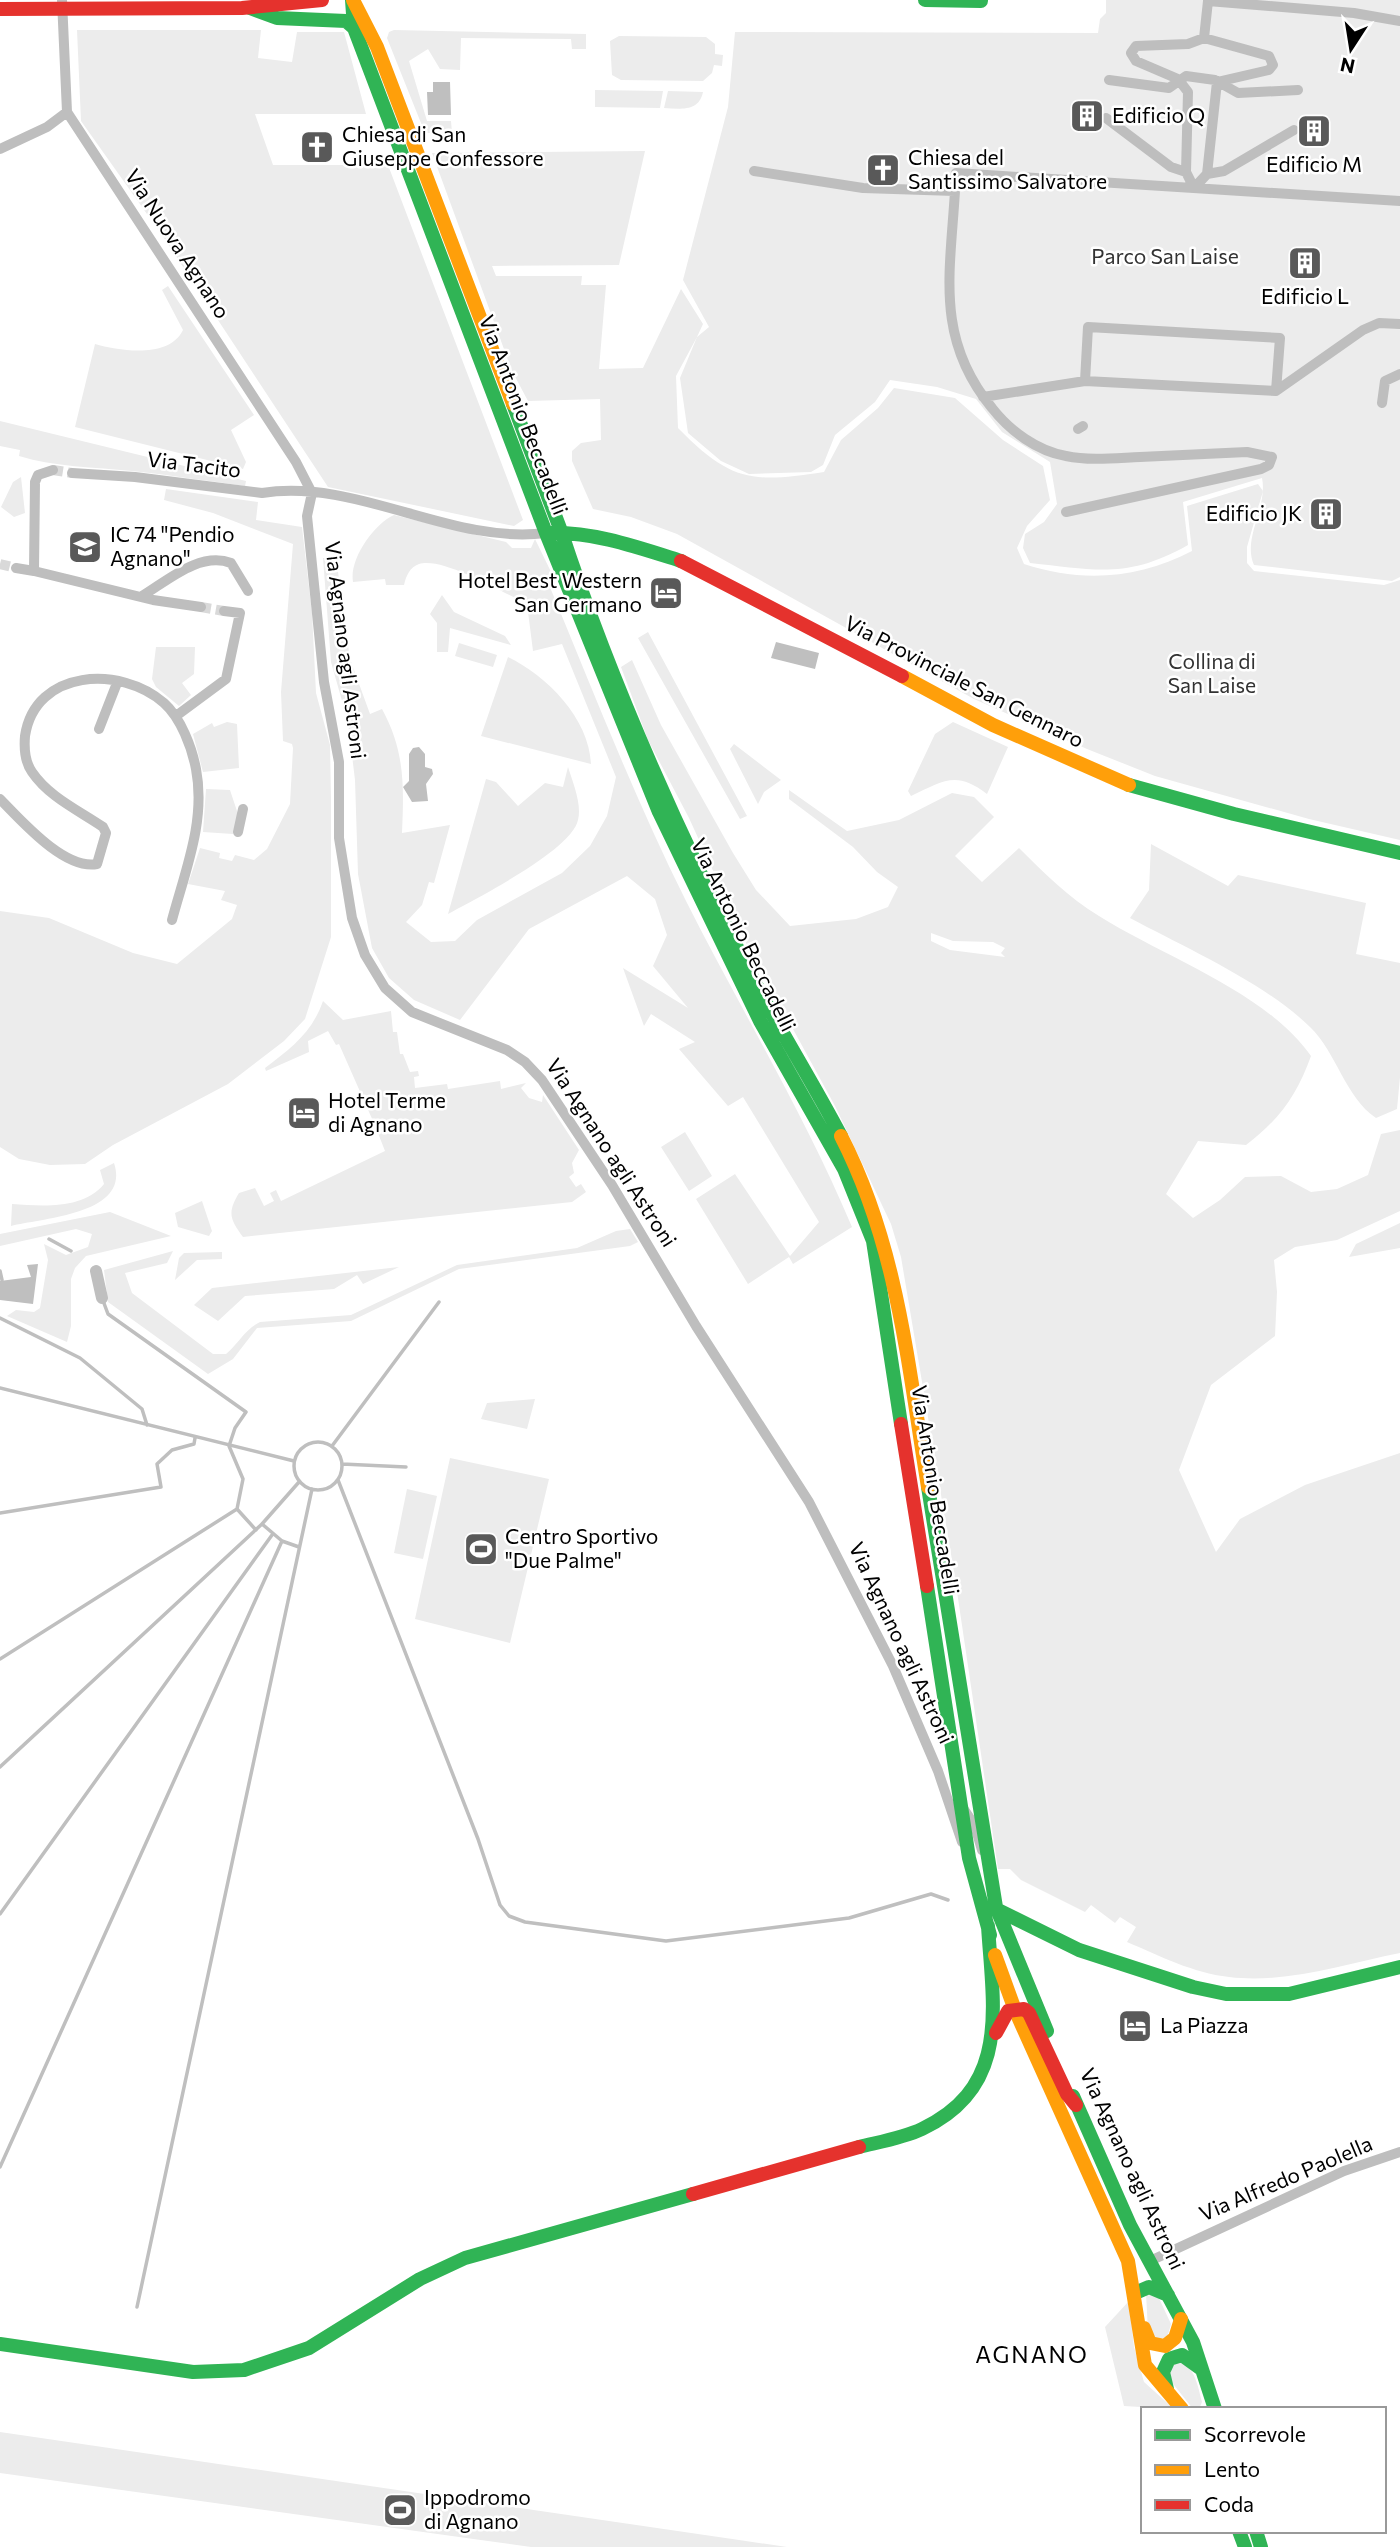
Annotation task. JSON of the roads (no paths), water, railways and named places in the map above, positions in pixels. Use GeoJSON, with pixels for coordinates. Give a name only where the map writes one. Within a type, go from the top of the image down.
{"type":"FeatureCollection","features":[{"type":"Feature","properties":{"kind":"main road"},"geometry":{"type":"LineString","coordinates":[[0,9],[62,4],[249,8],[322,0]]}},
{"type":"Feature","properties":{"kind":"main road","name":"Via Antonio Beccadelli"},"geometry":{"type":"LineString","coordinates":[[352,0],[354,28],[553,532],[659,812],[761,1021],[844,1169],[866,1220],[878,1262],[969,1858],[988,1915]]}},
{"type":"Feature","properties":{"kind":"main road","name":"Via Antonio Beccadelli"},"geometry":{"type":"LineString","coordinates":[[352,0],[377,47],[553,532]]}},
{"type":"Feature","properties":{"kind":"main road"},"geometry":{"type":"LineString","coordinates":[[925,0],[981,1]]}},
{"type":"Feature","properties":{"kind":"main road"},"geometry":{"type":"LineString","coordinates":[[249,8],[277,18],[346,21],[354,28]]}},
{"type":"Feature","properties":{"kind":"main road","name":"Via Provinciale San Gennaro"},"geometry":{"type":"LineString","coordinates":[[553,532],[661,552],[694,565],[993,725],[1123,783],[1224,812],[1400,853]]}},
{"type":"Feature","properties":{"kind":"main road","name":"Via Antonio Beccadelli"},"geometry":{"type":"LineString","coordinates":[[592,634],[717,905],[754,980],[857,1171],[883,1235],[899,1310],[988,1864],[988,1915]]}},
{"type":"Feature","properties":{"kind":"main road"},"geometry":{"type":"LineString","coordinates":[[993,2041],[988,1915],[1029,1924],[1085,1952],[1226,1994],[1289,1994],[1400,1967]]}},
{"type":"Feature","properties":{"kind":"main road","name":"Via Agnano agli Astroni"},"geometry":{"type":"LineString","coordinates":[[988,1915],[1009,1944],[1076,2105],[1150,2261],[1181,2319],[1214,2407]]}},
{"type":"Feature","properties":{"kind":"main road","name":"Via Agnano agli Astroni"},"geometry":{"type":"LineString","coordinates":[[988,1915],[1014,2008],[1121,2242],[1135,2293],[1145,2365],[1178,2405]]}},
{"type":"Feature","properties":{"kind":"main road"},"geometry":{"type":"LineString","coordinates":[[1009,1944],[1012,1930],[1029,1924]]}},
{"type":"Feature","properties":{"kind":"main road"},"geometry":{"type":"LineString","coordinates":[[0,2344],[193,2372],[237,2371],[269,2364],[309,2348],[420,2279],[465,2258],[921,2130],[952,2113],[975,2089],[988,2067],[993,2041],[1004,2015],[1014,2008],[1029,2013],[1067,2094],[1076,2105]]}},
{"type":"Feature","properties":{"kind":"main road"},"geometry":{"type":"LineString","coordinates":[[1168,2295],[1149,2287],[1135,2293],[1142,2310],[1144,2334],[1150,2343],[1159,2347],[1168,2344],[1175,2337],[1181,2319]]}},
{"type":"Feature","properties":{"kind":"main road"},"geometry":{"type":"LineString","coordinates":[[1178,2405],[1162,2374],[1165,2362],[1182,2355],[1201,2369]]}},
{"type":"Feature","properties":{"kind":"main road"},"geometry":{"type":"LineString","coordinates":[[1206,2407],[1208,2389]]}},
{"type":"Feature","properties":{"kind":"street"},"geometry":{"type":"LineString","coordinates":[[1204,38],[1208,1],[1354,13],[1400,22]]}},
{"type":"Feature","properties":{"kind":"street"},"geometry":{"type":"LineString","coordinates":[[0,149],[47,127],[67,112],[62,4]]}},
{"type":"Feature","properties":{"kind":"street"},"geometry":{"type":"LineString","coordinates":[[1194,188],[1186,172],[1188,92],[1180,82],[1136,61],[1131,53],[1136,46],[1188,44],[1204,38],[1273,59],[1269,70],[1219,82]]}},
{"type":"Feature","properties":{"kind":"street"},"geometry":{"type":"LineString","coordinates":[[1109,80],[1169,88],[1186,76],[1219,82],[1238,93],[1298,90]]}},
{"type":"Feature","properties":{"kind":"street"},"geometry":{"type":"LineString","coordinates":[[1207,174],[1213,100],[1219,82]]}},
{"type":"Feature","properties":{"kind":"street","name":"Via Nuova Agnano"},"geometry":{"type":"LineString","coordinates":[[67,112],[296,462],[312,493]]}},
{"type":"Feature","properties":{"kind":"street"},"geometry":{"type":"LineString","coordinates":[[1106,118],[1171,167],[1186,172]]}},
{"type":"Feature","properties":{"kind":"street"},"geometry":{"type":"LineString","coordinates":[[1194,188],[1207,174],[1224,171],[1294,130]]}},
{"type":"Feature","properties":{"kind":"street"},"geometry":{"type":"LineString","coordinates":[[754,171],[863,188],[955,191],[948,294],[950,324],[963,366],[999,417],[1023,438],[1066,456],[1099,459],[1256,452],[1272,457],[1269,465],[1261,469],[1066,512]]}},
{"type":"Feature","properties":{"kind":"street"},"geometry":{"type":"LineString","coordinates":[[956,173],[1400,201]]}},
{"type":"Feature","properties":{"kind":"street"},"geometry":{"type":"LineString","coordinates":[[983,397],[1085,381],[1276,391],[1363,330],[1379,323],[1400,324]]}},
{"type":"Feature","properties":{"kind":"street"},"geometry":{"type":"LineString","coordinates":[[1085,381],[1088,327],[1280,338],[1276,391]]}},
{"type":"Feature","properties":{"kind":"street"},"geometry":{"type":"LineString","coordinates":[[1382,403],[1385,382],[1400,374]]}},
{"type":"Feature","properties":{"kind":"street"},"geometry":{"type":"LineString","coordinates":[[34,571],[35,482],[38,475],[53,470]]}},
{"type":"Feature","properties":{"kind":"street","name":"Via Tacito"},"geometry":{"type":"LineString","coordinates":[[72,473],[135,477],[262,493],[283,490],[312,493]]}},
{"type":"Feature","properties":{"kind":"street","name":"Via Provinciale San Gennaro"},"geometry":{"type":"LineString","coordinates":[[312,493],[331,494],[502,534],[553,532]]}},
{"type":"Feature","properties":{"kind":"street","name":"Via Agnano agli Astroni"},"geometry":{"type":"LineString","coordinates":[[312,493],[307,516],[324,682],[339,762],[339,838],[352,918],[365,955],[385,988],[412,1012],[507,1050],[526,1062],[542,1080],[612,1185],[696,1326],[808,1502],[893,1666],[938,1771],[969,1858]]}},
{"type":"Feature","properties":{"kind":"street"},"geometry":{"type":"LineString","coordinates":[[142,596],[176,574],[214,559],[231,563],[248,591]]}},
{"type":"Feature","properties":{"kind":"street"},"geometry":{"type":"LineString","coordinates":[[16,568],[159,601],[201,607]]}},
{"type":"Feature","properties":{"kind":"street"},"geometry":{"type":"LineString","coordinates":[[176,716],[226,679],[240,613],[224,611]]}},
{"type":"Feature","properties":{"kind":"street"},"geometry":{"type":"LineString","coordinates":[[0,799],[43,841],[67,857],[97,864],[106,840],[103,827],[61,801],[32,771],[24,744],[33,710],[58,685],[79,680],[117,683],[154,696],[176,716],[196,769],[199,797],[192,851],[172,920]]}},
{"type":"Feature","properties":{"kind":"street"},"geometry":{"type":"LineString","coordinates":[[99,729],[117,683]]}},
{"type":"Feature","properties":{"kind":"street"},"geometry":{"type":"LineString","coordinates":[[238,832],[243,809]]}},
{"type":"Feature","properties":{"kind":"street"},"geometry":{"type":"LineString","coordinates":[[938,1771],[975,1826],[988,1864]]}},
{"type":"Feature","properties":{"kind":"street","name":"Via Alfredo Paolella"},"geometry":{"type":"LineString","coordinates":[[1150,2261],[1344,2171],[1400,2152]]}},
{"type":"Feature","properties":{"kind":"waterway"},"geometry":{"type":"LineString","coordinates":[[49,1239],[71,1251]]}},
{"type":"Feature","properties":{"kind":"waterway"},"geometry":{"type":"LineString","coordinates":[[0,1271],[2,1280]]}},
{"type":"Feature","properties":{"kind":"waterway"},"geometry":{"type":"LineString","coordinates":[[96,1271],[102,1298]]}},
{"type":"Feature","properties":{"kind":"waterway"},"geometry":{"type":"LineString","coordinates":[[102,1298],[108,1314],[246,1412],[235,1428],[229,1446],[243,1479],[237,1509],[256,1530]]}},
{"type":"Feature","properties":{"kind":"waterway"},"geometry":{"type":"LineString","coordinates":[[332,1446],[439,1302]]}},
{"type":"Feature","properties":{"kind":"waterway"},"geometry":{"type":"LineString","coordinates":[[0,1318],[80,1358],[142,1409],[147,1425]]}},
{"type":"Feature","properties":{"kind":"waterway"},"geometry":{"type":"LineString","coordinates":[[0,1388],[294,1461]]}},
{"type":"Feature","properties":{"kind":"waterway"},"geometry":{"type":"LineString","coordinates":[[0,1513],[161,1487],[157,1464],[172,1450],[194,1444],[195,1438]]}},
{"type":"Feature","properties":{"kind":"waterway"},"geometry":{"type":"LineString","coordinates":[[318,1442],[335,1449],[342,1466],[335,1483],[318,1490],[301,1483],[294,1466],[301,1449],[318,1442]]}},
{"type":"Feature","properties":{"kind":"waterway"},"geometry":{"type":"LineString","coordinates":[[342,1464],[406,1467]]}},
{"type":"Feature","properties":{"kind":"waterway"},"geometry":{"type":"LineString","coordinates":[[338,1480],[478,1839],[500,1905],[509,1916],[525,1922],[666,1941],[849,1918],[931,1894],[948,1900]]}},
{"type":"Feature","properties":{"kind":"waterway"},"geometry":{"type":"LineString","coordinates":[[0,1767],[262,1524],[299,1482]]}},
{"type":"Feature","properties":{"kind":"waterway"},"geometry":{"type":"LineString","coordinates":[[137,2307],[312,1489]]}},
{"type":"Feature","properties":{"kind":"waterway"},"geometry":{"type":"LineString","coordinates":[[0,1659],[237,1509]]}},
{"type":"Feature","properties":{"kind":"waterway"},"geometry":{"type":"LineString","coordinates":[[262,1524],[282,1541],[299,1547]]}},
{"type":"Feature","properties":{"kind":"waterway"},"geometry":{"type":"LineString","coordinates":[[0,1914],[272,1535]]}},
{"type":"Feature","properties":{"kind":"waterway"},"geometry":{"type":"LineString","coordinates":[[0,2167],[282,1541]]}},
{"type":"Feature","properties":{"kind":"tunnel"},"geometry":{"type":"LineString","coordinates":[[53,470],[72,473]]}},
{"type":"Feature","properties":{"kind":"tunnel"},"geometry":{"type":"LineString","coordinates":[[0,564],[16,568]]}},
{"type":"Feature","properties":{"kind":"tunnel"},"geometry":{"type":"LineString","coordinates":[[201,607],[224,611]]}},
{"type":"Feature","properties":{"kind":"place","name":"Edificio Q"},"geometry":{"type":"Point","coordinates":[1087,116]}},
{"type":"Feature","properties":{"kind":"place","name":"Edificio M"},"geometry":{"type":"Point","coordinates":[1314,131]}},
{"type":"Feature","properties":{"kind":"place","name":"Chiesa di San Giuseppe Confessore"},"geometry":{"type":"Point","coordinates":[317,147]}},
{"type":"Feature","properties":{"kind":"place","name":"Chiesa del Santissimo Salvatore"},"geometry":{"type":"Point","coordinates":[883,170]}},
{"type":"Feature","properties":{"kind":"place","name":"Edificio L"},"geometry":{"type":"Point","coordinates":[1305,263]}},
{"type":"Feature","properties":{"kind":"place","name":"Edificio JK"},"geometry":{"type":"Point","coordinates":[1326,514]}},
{"type":"Feature","properties":{"kind":"place","name":"IC 74 \"Pendio Agnano\""},"geometry":{"type":"Point","coordinates":[85,547]}},
{"type":"Feature","properties":{"kind":"place","name":"Hotel Best Western San Germano"},"geometry":{"type":"Point","coordinates":[666,593]}},
{"type":"Feature","properties":{"kind":"place","name":"Hotel Terme di Agnano"},"geometry":{"type":"Point","coordinates":[304,1113]}},
{"type":"Feature","properties":{"kind":"place","name":"Centro Sportivo \"Due Palme\""},"geometry":{"type":"Point","coordinates":[481,1549]}},
{"type":"Feature","properties":{"kind":"place","name":"La Piazza"},"geometry":{"type":"Point","coordinates":[1135,2026]}},
{"type":"Feature","properties":{"kind":"place","name":"Ippodromo di Agnano"},"geometry":{"type":"Point","coordinates":[400,2510]}},
{"type":"Feature","properties":{"kind":"district","name":"AGNANO"},"geometry":{"type":"Point","coordinates":[1032,2355]}},
{"type":"Feature","properties":{"kind":"park label","name":"Parco San Laise"},"geometry":{"type":"Point","coordinates":[1165,257]}},
{"type":"Feature","properties":{"kind":"park label","name":"Collina di San Laise"},"geometry":{"type":"Point","coordinates":[1212,674]}}]}
